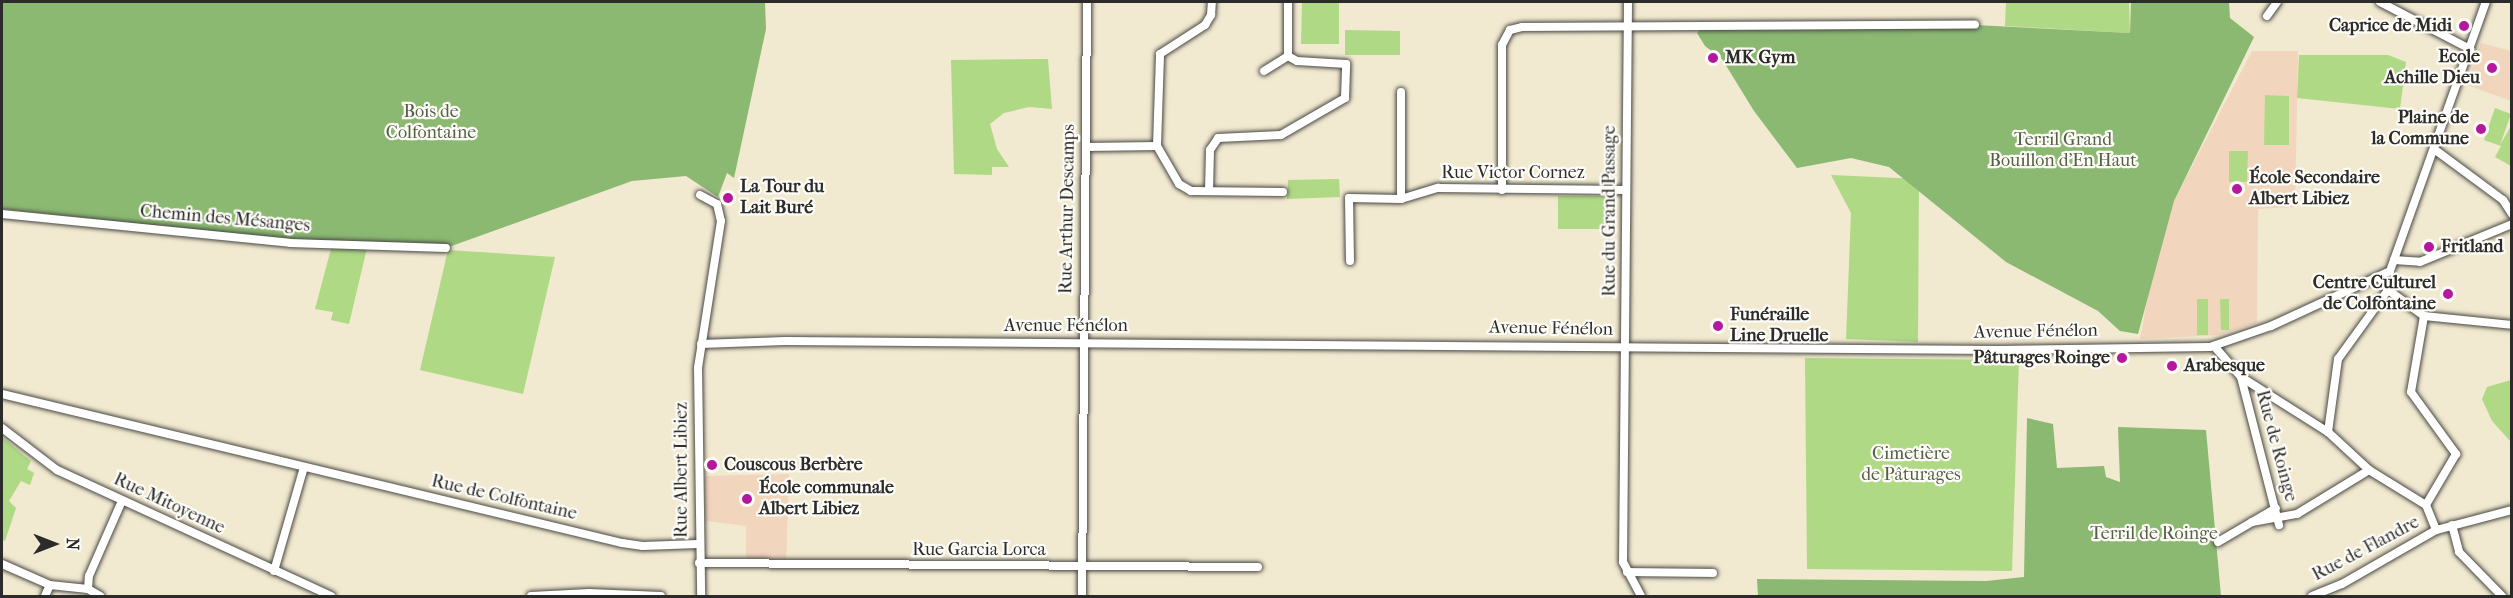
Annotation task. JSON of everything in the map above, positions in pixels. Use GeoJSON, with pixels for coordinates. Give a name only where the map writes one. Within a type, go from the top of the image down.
{"type":"FeatureCollection","features":[{"type":"Feature","properties":{"kind":"street","name":"Rue Arthur Descamps"},"geometry":{"type":"LineString","coordinates":[[1083,597],[1082,344],[1087,147],[1087,2]]}},
{"type":"Feature","properties":{"kind":"street"},"geometry":{"type":"LineString","coordinates":[[1212,2],[1211,15],[1205,25],[1163,51],[1158,60],[1157,146],[1182,187],[1209,191],[1283,192]]}},
{"type":"Feature","properties":{"kind":"street"},"geometry":{"type":"LineString","coordinates":[[1288,2],[1288,56]]}},
{"type":"Feature","properties":{"kind":"street","name":"Rue du Grand Passage"},"geometry":{"type":"LineString","coordinates":[[1628,2],[1623,562],[1641,597]]}},
{"type":"Feature","properties":{"kind":"street"},"geometry":{"type":"LineString","coordinates":[[2267,16],[2277,2]]}},
{"type":"Feature","properties":{"kind":"street"},"geometry":{"type":"LineString","coordinates":[[2380,2],[2470,49]]}},
{"type":"Feature","properties":{"kind":"street"},"geometry":{"type":"LineString","coordinates":[[2486,2],[2394,260],[2383,276],[2388,290],[2424,316],[2511,325]]}},
{"type":"Feature","properties":{"kind":"street"},"geometry":{"type":"LineString","coordinates":[[1502,190],[1502,45],[1510,30],[1975,25]]}},
{"type":"Feature","properties":{"kind":"street"},"geometry":{"type":"LineString","coordinates":[[1264,70],[1288,56]]}},
{"type":"Feature","properties":{"kind":"street"},"geometry":{"type":"LineString","coordinates":[[1209,191],[1210,150],[1218,138],[1281,135],[1345,98],[1346,64],[1297,61],[1288,56]]}},
{"type":"Feature","properties":{"kind":"street"},"geometry":{"type":"LineString","coordinates":[[1401,92],[1401,199]]}},
{"type":"Feature","properties":{"kind":"street"},"geometry":{"type":"LineString","coordinates":[[1087,147],[1157,146]]}},
{"type":"Feature","properties":{"kind":"street"},"geometry":{"type":"LineString","coordinates":[[2434,149],[2509,210]]}},
{"type":"Feature","properties":{"kind":"street","name":"Rue Victor Cornez"},"geometry":{"type":"LineString","coordinates":[[1350,261],[1349,198],[1401,199],[1438,188],[1626,190]]}},
{"type":"Feature","properties":{"kind":"street","name":"Rue Albert Libiez"},"geometry":{"type":"LineString","coordinates":[[700,195],[717,204],[721,221],[701,344],[698,544],[701,597]]}},
{"type":"Feature","properties":{"kind":"street"},"geometry":{"type":"LineString","coordinates":[[2509,210],[2511,196]]}},
{"type":"Feature","properties":{"kind":"street","name":"Chemin des Mésanges"},"geometry":{"type":"LineString","coordinates":[[2,214],[290,243],[446,248]]}},
{"type":"Feature","properties":{"kind":"street"},"geometry":{"type":"LineString","coordinates":[[2394,260],[2420,262],[2511,224]]}},
{"type":"Feature","properties":{"kind":"street","name":"Avenue Fénélon"},"geometry":{"type":"LineString","coordinates":[[701,344],[2007,350],[2214,346],[2271,326],[2383,276]]}},
{"type":"Feature","properties":{"kind":"street"},"geometry":{"type":"LineString","coordinates":[[2328,432],[2338,359],[2388,290]]}},
{"type":"Feature","properties":{"kind":"street"},"geometry":{"type":"LineString","coordinates":[[2424,316],[2411,392],[2456,454],[2426,506]]}},
{"type":"Feature","properties":{"kind":"street"},"geometry":{"type":"LineString","coordinates":[[2214,346],[2241,377],[2328,432],[2369,470],[2426,506],[2436,530]]}},
{"type":"Feature","properties":{"kind":"street","name":"Rue de Roinge"},"geometry":{"type":"LineString","coordinates":[[2241,377],[2277,507],[2279,522]]}},
{"type":"Feature","properties":{"kind":"street","name":"Rue de Colfontaine"},"geometry":{"type":"LineString","coordinates":[[2,394],[622,543],[644,546],[698,544]]}},
{"type":"Feature","properties":{"kind":"street","name":"Rue Mitoyenne"},"geometry":{"type":"LineString","coordinates":[[2,428],[57,470],[331,597]]}},
{"type":"Feature","properties":{"kind":"street"},"geometry":{"type":"LineString","coordinates":[[274,571],[304,467]]}},
{"type":"Feature","properties":{"kind":"street"},"geometry":{"type":"LineString","coordinates":[[2252,522],[2279,522],[2297,514],[2369,470]]}},
{"type":"Feature","properties":{"kind":"street"},"geometry":{"type":"LineString","coordinates":[[88,589],[89,576],[122,501]]}},
{"type":"Feature","properties":{"kind":"street"},"geometry":{"type":"LineString","coordinates":[[2217,542],[2277,507]]}},
{"type":"Feature","properties":{"kind":"street","name":"Rue de Flandre"},"geometry":{"type":"LineString","coordinates":[[2312,597],[2329,591],[2436,530],[2511,510]]}},
{"type":"Feature","properties":{"kind":"street"},"geometry":{"type":"LineString","coordinates":[[2452,525],[2459,552],[2502,597]]}},
{"type":"Feature","properties":{"kind":"street","name":"Rue Garcia Lorca"},"geometry":{"type":"LineString","coordinates":[[699,563],[1258,567]]}},
{"type":"Feature","properties":{"kind":"street"},"geometry":{"type":"LineString","coordinates":[[2,564],[50,585],[88,589],[100,597]]}},
{"type":"Feature","properties":{"kind":"street"},"geometry":{"type":"LineString","coordinates":[[1627,572],[1713,573]]}},
{"type":"Feature","properties":{"kind":"street"},"geometry":{"type":"LineString","coordinates":[[45,597],[50,585]]}},
{"type":"Feature","properties":{"kind":"street"},"geometry":{"type":"LineString","coordinates":[[531,597],[661,597]]}},
{"type":"Feature","properties":{"kind":"shaded area","name":"Ecole Achille Dieu"},"geometry":{"type":"Polygon","coordinates":[[[2481,43],[2511,51],[2511,101],[2467,85],[2481,43]]]}},
{"type":"Feature","properties":{"kind":"shaded area","name":"École Secondaire Albert Libiez"},"geometry":{"type":"Polygon","coordinates":[[[2252,51],[2298,51],[2295,207],[2258,209],[2257,323],[2218,335],[2140,339],[2153,269],[2174,201],[2252,51]]]}},
{"type":"Feature","properties":{"kind":"shaded area","name":"École communale Albert Libiez"},"geometry":{"type":"Polygon","coordinates":[[[789,474],[786,565],[746,558],[746,526],[706,521],[705,476],[789,474]]]}},
{"type":"Feature","properties":{"kind":"green space","name":"Bois de Colfontaine"},"geometry":{"type":"Polygon","coordinates":[[[2,2],[765,2],[766,29],[734,178],[727,173],[718,197],[686,176],[632,181],[446,248],[291,240],[2,209],[2,2]]]}},
{"type":"Feature","properties":{"kind":"green space"},"geometry":{"type":"Polygon","coordinates":[[[1302,2],[1339,2],[1339,44],[1301,44],[1302,2]]]}},
{"type":"Feature","properties":{"kind":"green space"},"geometry":{"type":"Polygon","coordinates":[[[2006,2],[2129,2],[2130,33],[2005,26],[2006,2]]]}},
{"type":"Feature","properties":{"kind":"green space","name":"Terril Grand Bouillon d'En Haut"},"geometry":{"type":"Polygon","coordinates":[[[2131,2],[2229,2],[2230,18],[2254,37],[2174,201],[2138,334],[2120,331],[2098,311],[2006,262],[1889,167],[1851,158],[1797,168],[1754,111],[1722,59],[1705,46],[1697,33],[1703,27],[1975,25],[2130,33],[2131,2]]]}},
{"type":"Feature","properties":{"kind":"green space"},"geometry":{"type":"Polygon","coordinates":[[[1345,30],[1400,31],[1400,55],[1345,55],[1345,30]]]}},
{"type":"Feature","properties":{"kind":"green space"},"geometry":{"type":"Polygon","coordinates":[[[2299,55],[2388,55],[2406,62],[2400,109],[2297,98],[2299,55]]]}},
{"type":"Feature","properties":{"kind":"green space"},"geometry":{"type":"Polygon","coordinates":[[[1048,59],[1052,109],[1029,107],[1004,113],[990,124],[997,149],[1009,167],[992,167],[992,175],[954,174],[951,60],[1048,59]]]}},
{"type":"Feature","properties":{"kind":"green space"},"geometry":{"type":"Polygon","coordinates":[[[2265,95],[2289,96],[2289,145],[2264,145],[2265,95]]]}},
{"type":"Feature","properties":{"kind":"green space"},"geometry":{"type":"Polygon","coordinates":[[[2495,108],[2511,114],[2500,145],[2511,126],[2511,166],[2495,157],[2501,146],[2484,140],[2495,108]]]}},
{"type":"Feature","properties":{"kind":"green space"},"geometry":{"type":"Polygon","coordinates":[[[2229,151],[2248,151],[2247,182],[2229,182],[2229,151]]]}},
{"type":"Feature","properties":{"kind":"green space"},"geometry":{"type":"Polygon","coordinates":[[[1831,175],[1919,179],[1918,342],[1846,339],[1851,213],[1831,175]]]}},
{"type":"Feature","properties":{"kind":"green space"},"geometry":{"type":"Polygon","coordinates":[[[1339,179],[1340,197],[1287,199],[1288,180],[1339,179]]]}},
{"type":"Feature","properties":{"kind":"green space"},"geometry":{"type":"Polygon","coordinates":[[[1558,196],[1615,196],[1615,229],[1558,229],[1558,196]]]}},
{"type":"Feature","properties":{"kind":"green space"},"geometry":{"type":"Polygon","coordinates":[[[332,245],[367,248],[349,324],[331,320],[333,312],[315,309],[332,245]]]}},
{"type":"Feature","properties":{"kind":"green space"},"geometry":{"type":"Polygon","coordinates":[[[448,250],[555,257],[523,394],[420,370],[448,250]]]}},
{"type":"Feature","properties":{"kind":"green space"},"geometry":{"type":"Polygon","coordinates":[[[2197,299],[2208,299],[2208,335],[2197,335],[2197,299]]]}},
{"type":"Feature","properties":{"kind":"green space"},"geometry":{"type":"Polygon","coordinates":[[[2220,299],[2229,299],[2229,330],[2221,330],[2220,299]]]}},
{"type":"Feature","properties":{"kind":"green space","name":"Cimetière de Pâturages"},"geometry":{"type":"Polygon","coordinates":[[[1805,358],[2019,360],[2012,571],[1807,569],[1805,358]]]}},
{"type":"Feature","properties":{"kind":"green space"},"geometry":{"type":"Polygon","coordinates":[[[2512,380],[2511,442],[2492,421],[2482,399],[2487,387],[2512,380]]]}},
{"type":"Feature","properties":{"kind":"green space","name":"Terril de Roinge"},"geometry":{"type":"Polygon","coordinates":[[[2027,418],[2053,424],[2057,468],[2104,466],[2106,477],[2120,482],[2118,427],[2206,430],[2221,596],[1758,596],[1757,579],[1986,581],[2024,577],[2027,418]]]}},
{"type":"Feature","properties":{"kind":"green space"},"geometry":{"type":"Polygon","coordinates":[[[2,437],[31,461],[27,469],[34,473],[30,485],[21,481],[9,501],[16,508],[5,541],[2,540],[2,437]]]}},
{"type":"Feature","properties":{"kind":"place","name":"Caprice de Midi"},"geometry":{"type":"Point","coordinates":[2464,26]}},
{"type":"Feature","properties":{"kind":"place","name":"MK Gym"},"geometry":{"type":"Point","coordinates":[1713,58]}},
{"type":"Feature","properties":{"kind":"place","name":"Ecole Achille Dieu"},"geometry":{"type":"Point","coordinates":[2492,68]}},
{"type":"Feature","properties":{"kind":"place","name":"Plaine de la Commune"},"geometry":{"type":"Point","coordinates":[2481,129]}},
{"type":"Feature","properties":{"kind":"place","name":"École Secondaire Albert Libiez"},"geometry":{"type":"Point","coordinates":[2237,189]}},
{"type":"Feature","properties":{"kind":"place","name":"La Tour du Lait Buré"},"geometry":{"type":"Point","coordinates":[728,198]}},
{"type":"Feature","properties":{"kind":"place","name":"Fritland"},"geometry":{"type":"Point","coordinates":[2429,247]}},
{"type":"Feature","properties":{"kind":"place","name":"Centre Culturel de Colfontaine"},"geometry":{"type":"Point","coordinates":[2448,294]}},
{"type":"Feature","properties":{"kind":"place","name":"Funéraille Line Druelle"},"geometry":{"type":"Point","coordinates":[1718,326]}},
{"type":"Feature","properties":{"kind":"place","name":"Pâturages Roinge"},"geometry":{"type":"Point","coordinates":[2122,358]}},
{"type":"Feature","properties":{"kind":"place","name":"Arabesque"},"geometry":{"type":"Point","coordinates":[2172,366]}},
{"type":"Feature","properties":{"kind":"place","name":"Couscous Berbère"},"geometry":{"type":"Point","coordinates":[712,465]}},
{"type":"Feature","properties":{"kind":"place","name":"École communale Albert Libiez"},"geometry":{"type":"Point","coordinates":[747,499]}}]}
